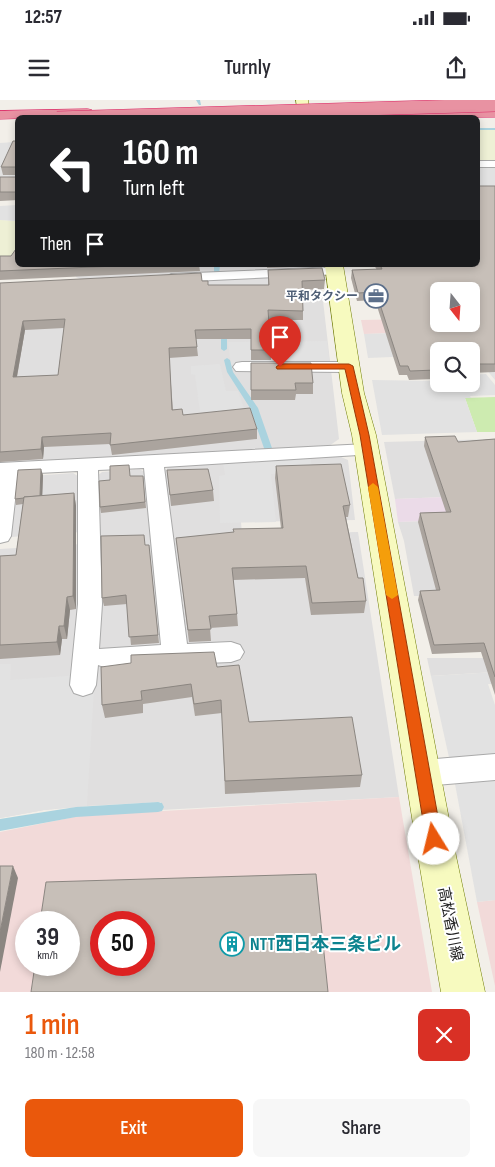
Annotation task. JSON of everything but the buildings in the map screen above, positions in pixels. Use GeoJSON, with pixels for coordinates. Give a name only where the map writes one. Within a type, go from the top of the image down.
{"type":"FeatureCollection","features":[{"type":"Feature","properties":{"kind":"highway"},"geometry":{"type":"LineString","coordinates":[[0,115],[495,103]]}},
{"type":"Feature","properties":{"kind":"highway"},"geometry":{"type":"LineString","coordinates":[[145,115],[495,103]]}},
{"type":"Feature","properties":{"kind":"highway"},"geometry":{"type":"LineString","coordinates":[[344,115],[495,111]]}},
{"type":"Feature","properties":{"kind":"highway"},"geometry":{"type":"LineString","coordinates":[[411,115],[495,111]]}},
{"type":"Feature","properties":{"kind":"highway"},"geometry":{"type":"LineString","coordinates":[[0,119],[15,119]]}},
{"type":"Feature","properties":{"kind":"highway"},"geometry":{"type":"LineString","coordinates":[[0,126],[15,126]]}},
{"type":"Feature","properties":{"kind":"main road","name":"高松香川線"},"geometry":{"type":"LineString","coordinates":[[335,268],[349,366],[367,450],[437,856],[463,992]]}},
{"type":"Feature","properties":{"kind":"street"},"geometry":{"type":"LineString","coordinates":[[480,164],[495,164]]}},
{"type":"Feature","properties":{"kind":"street"},"geometry":{"type":"LineString","coordinates":[[153,279],[335,268]]}},
{"type":"Feature","properties":{"kind":"street"},"geometry":{"type":"LineString","coordinates":[[242,367],[349,366]]}},
{"type":"Feature","properties":{"kind":"street"},"geometry":{"type":"LineString","coordinates":[[0,536],[4,469],[367,450]]}},
{"type":"Feature","properties":{"kind":"street"},"geometry":{"type":"LineString","coordinates":[[153,461],[175,654]]}},
{"type":"Feature","properties":{"kind":"street"},"geometry":{"type":"LineString","coordinates":[[83,685],[90,604],[88,464]]}},
{"type":"Feature","properties":{"kind":"street"},"geometry":{"type":"LineString","coordinates":[[104,657],[231,652]]}},
{"type":"Feature","properties":{"kind":"street"},"geometry":{"type":"LineString","coordinates":[[424,773],[495,767]]}},
{"type":"Feature","properties":{"kind":"shaded area"},"geometry":{"type":"Polygon","coordinates":[[[14,142],[15,178],[0,179],[0,143],[14,142]]]}},
{"type":"Feature","properties":{"kind":"shaded area"},"geometry":{"type":"Polygon","coordinates":[[[495,165],[495,186],[480,186],[480,166],[495,165]]]}},
{"type":"Feature","properties":{"kind":"shaded area"},"geometry":{"type":"Polygon","coordinates":[[[15,205],[15,221],[0,220],[0,206],[15,205]]]}},
{"type":"Feature","properties":{"kind":"shaded area"},"geometry":{"type":"Polygon","coordinates":[[[74,267],[318,267],[315,269],[80,279],[76,277],[74,267]]]}},
{"type":"Feature","properties":{"kind":"shaded area"},"geometry":{"type":"Polygon","coordinates":[[[320,275],[339,439],[329,446],[0,465],[0,314],[22,287],[320,275]]]}},
{"type":"Feature","properties":{"kind":"shaded area"},"geometry":{"type":"Polygon","coordinates":[[[413,319],[423,332],[364,334],[361,320],[413,319]]]}},
{"type":"Feature","properties":{"kind":"shaded area"},"geometry":{"type":"Polygon","coordinates":[[[426,332],[495,343],[495,380],[480,362],[480,342],[430,342],[430,355],[368,358],[364,334],[426,332]]]}},
{"type":"Feature","properties":{"kind":"shaded area"},"geometry":{"type":"Polygon","coordinates":[[[327,341],[330,365],[231,365],[228,342],[327,341]]]}},
{"type":"Feature","properties":{"kind":"shaded area"},"geometry":{"type":"Polygon","coordinates":[[[220,364],[226,391],[238,391],[245,411],[200,412],[195,375],[191,374],[191,366],[220,364]]]}},
{"type":"Feature","properties":{"kind":"shaded area"},"geometry":{"type":"Polygon","coordinates":[[[480,374],[486,374],[495,385],[495,395],[465,398],[477,432],[382,435],[372,380],[430,381],[430,392],[480,392],[480,374]]]}},
{"type":"Feature","properties":{"kind":"shaded area"},"geometry":{"type":"Polygon","coordinates":[[[495,439],[495,495],[395,499],[384,442],[495,439]]]}},
{"type":"Feature","properties":{"kind":"shaded area"},"geometry":{"type":"Polygon","coordinates":[[[334,454],[348,460],[355,520],[241,522],[242,534],[358,532],[399,797],[161,810],[161,802],[44,810],[0,818],[0,549],[81,544],[95,478],[102,472],[139,469],[149,474],[169,649],[97,664],[242,660],[241,647],[180,648],[161,473],[170,466],[334,454]]]}},
{"type":"Feature","properties":{"kind":"shaded area"},"geometry":{"type":"Polygon","coordinates":[[[310,456],[313,473],[271,474],[276,522],[220,523],[219,476],[225,475],[223,462],[310,456]]]}},
{"type":"Feature","properties":{"kind":"shaded area"},"geometry":{"type":"Polygon","coordinates":[[[73,473],[81,478],[81,532],[11,537],[18,477],[73,473]]]}},
{"type":"Feature","properties":{"kind":"shaded area"},"geometry":{"type":"Polygon","coordinates":[[[495,495],[495,518],[398,522],[395,499],[495,495]]]}},
{"type":"Feature","properties":{"kind":"shaded area"},"geometry":{"type":"Polygon","coordinates":[[[495,518],[477,596],[414,596],[404,541],[398,522],[495,518]]]}},
{"type":"Feature","properties":{"kind":"shaded area"},"geometry":{"type":"Polygon","coordinates":[[[427,658],[495,658],[495,672],[431,676],[427,658]]]}},
{"type":"Feature","properties":{"kind":"shaded area"},"geometry":{"type":"Polygon","coordinates":[[[0,664],[11,664],[10,680],[95,674],[87,806],[44,810],[0,818],[0,664]]]}},
{"type":"Feature","properties":{"kind":"shaded area"},"geometry":{"type":"Polygon","coordinates":[[[495,672],[495,684],[488,684],[495,705],[495,757],[450,762],[431,676],[495,672]]]}},
{"type":"Feature","properties":{"kind":"shaded area"},"geometry":{"type":"Polygon","coordinates":[[[495,780],[495,900],[477,902],[455,784],[495,780]]]}},
{"type":"Feature","properties":{"kind":"shaded area"},"geometry":{"type":"Polygon","coordinates":[[[399,797],[432,992],[0,992],[0,832],[79,816],[399,797]]]}},
{"type":"Feature","properties":{"kind":"shaded area"},"geometry":{"type":"Polygon","coordinates":[[[495,900],[495,986],[477,902],[495,900]]]}},
{"type":"Feature","properties":{"kind":"green space"},"geometry":{"type":"Polygon","coordinates":[[[480,129],[495,129],[495,162],[480,163],[480,129]]]}},
{"type":"Feature","properties":{"kind":"green space"},"geometry":{"type":"Polygon","coordinates":[[[0,220],[15,221],[15,255],[11,260],[0,261],[0,220]]]}},
{"type":"Feature","properties":{"kind":"green space"},"geometry":{"type":"Polygon","coordinates":[[[495,397],[495,432],[477,432],[465,398],[495,397]]]}},
{"type":"Feature","properties":{"kind":"waterway"},"geometry":{"type":"LineString","coordinates":[[198,100],[200,104]]}},
{"type":"Feature","properties":{"kind":"waterway"},"geometry":{"type":"LineString","coordinates":[[480,129],[495,129]]}},
{"type":"Feature","properties":{"kind":"waterway"},"geometry":{"type":"LineString","coordinates":[[217,267],[217,273]]}},
{"type":"Feature","properties":{"kind":"waterway"},"geometry":{"type":"LineString","coordinates":[[224,328],[224,349]]}},
{"type":"Feature","properties":{"kind":"waterway"},"geometry":{"type":"LineString","coordinates":[[227,360],[230,372],[254,408],[269,451]]}},
{"type":"Feature","properties":{"kind":"waterway"},"geometry":{"type":"LineString","coordinates":[[0,825],[76,812],[158,807]]}},
{"type":"Feature","properties":{"kind":"slow traffic"},"geometry":{"type":"LineString","coordinates":[[373,487],[392,595]]}},
{"type":"Feature","properties":{"kind":"place","name":"平和タクシー"},"geometry":{"type":"Point","coordinates":[376,296]}},
{"type":"Feature","properties":{"kind":"place","name":"NTT西日本三条ビル"},"geometry":{"type":"Point","coordinates":[232,944]}},
{"type":"Feature","properties":{"kind":"route"},"geometry":{"type":"LineString","coordinates":[[280,367],[349,366],[353,393],[362,423],[434,839]]}}]}
